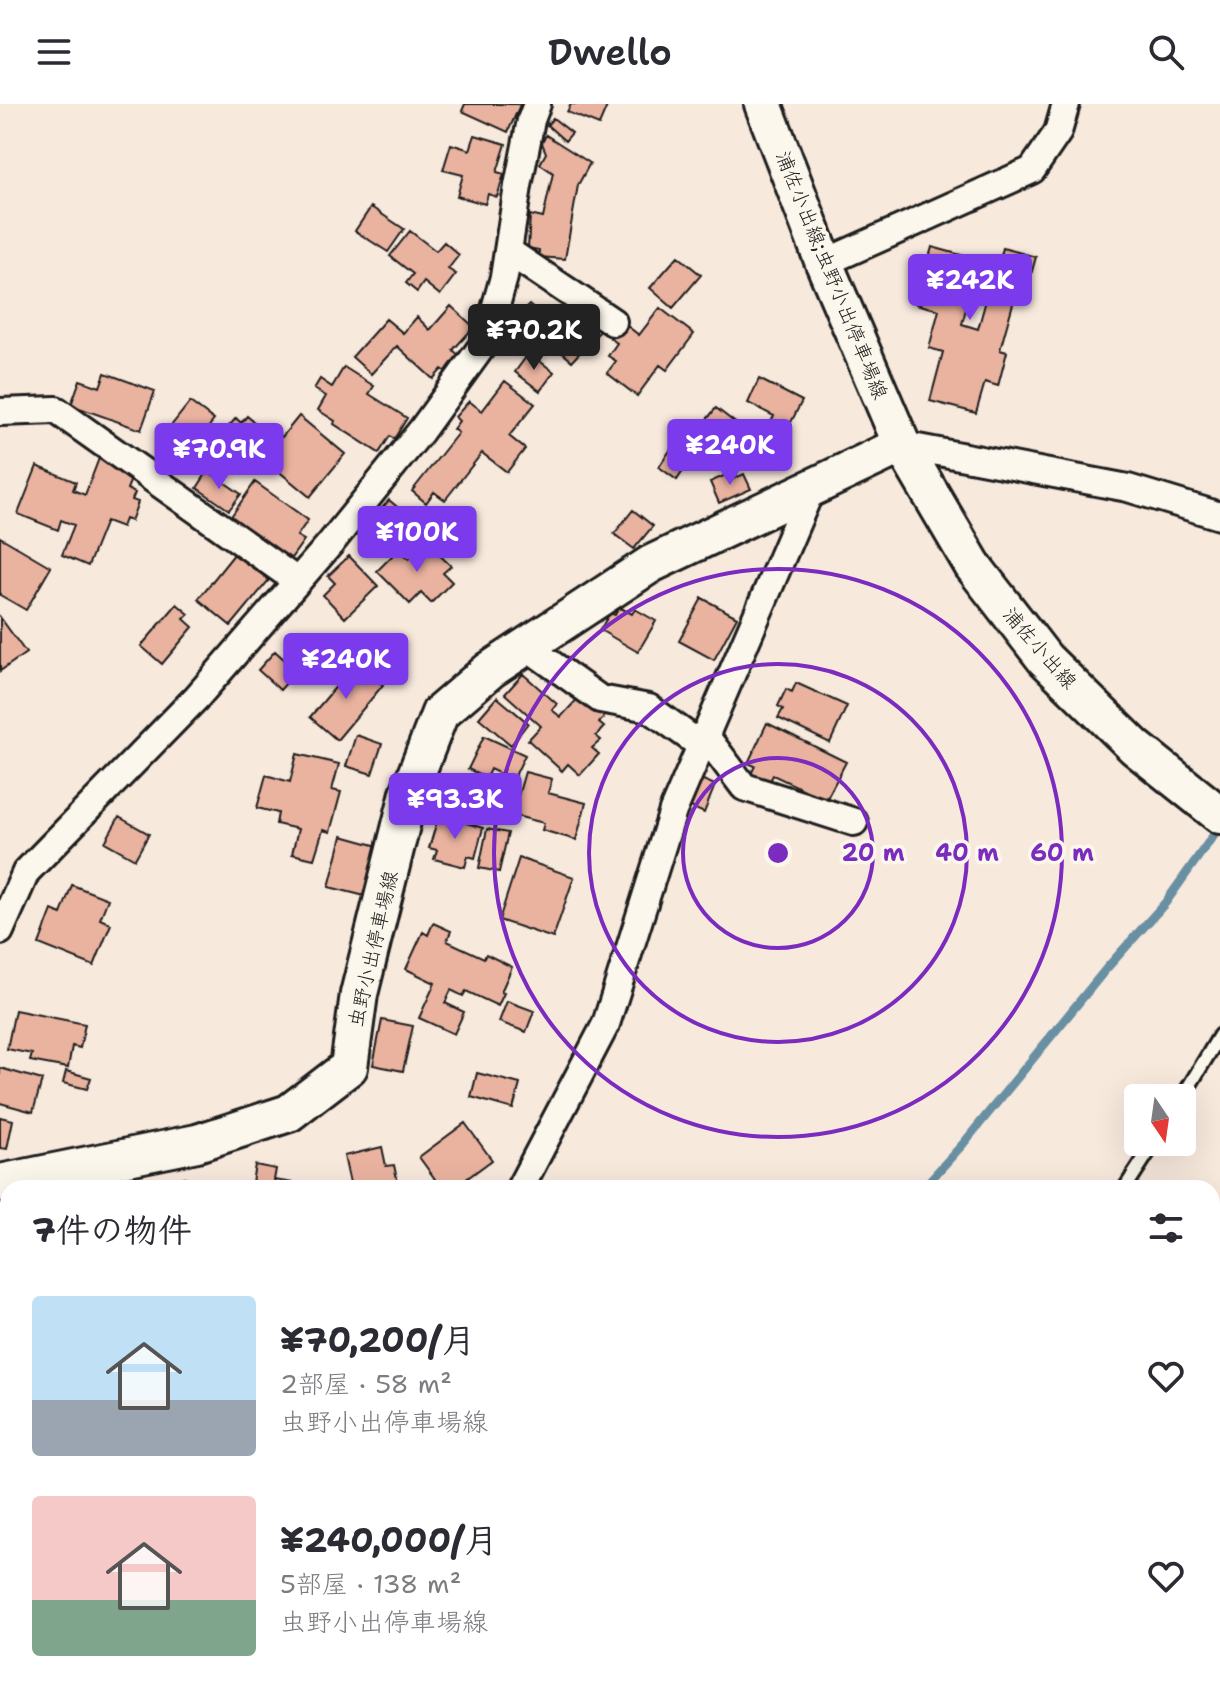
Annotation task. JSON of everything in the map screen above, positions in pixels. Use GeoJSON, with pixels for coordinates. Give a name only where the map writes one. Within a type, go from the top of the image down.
{"type":"FeatureCollection","features":[{"type":"Feature","properties":{"kind":"main road","name":"浦佐小出線;虫野小出停車場線"},"geometry":{"type":"LineString","coordinates":[[763,104],[824,263],[902,445]]}},
{"type":"Feature","properties":{"kind":"main road","name":"虫野小出停車場線"},"geometry":{"type":"LineString","coordinates":[[15,1180],[197,1143],[289,1113],[349,1067],[359,994],[409,793],[440,713],[490,670],[651,564],[902,445]]}},
{"type":"Feature","properties":{"kind":"main road","name":"浦佐小出線"},"geometry":{"type":"LineString","coordinates":[[902,445],[973,566],[1045,659],[1135,747],[1220,815]]}},
{"type":"Feature","properties":{"kind":"street"},"geometry":{"type":"LineString","coordinates":[[0,931],[26,872],[197,697],[421,431],[486,341],[504,277],[518,186],[537,104]]}},
{"type":"Feature","properties":{"kind":"street"},"geometry":{"type":"LineString","coordinates":[[824,263],[1032,170],[1058,132],[1066,104]]}},
{"type":"Feature","properties":{"kind":"street"},"geometry":{"type":"LineString","coordinates":[[508,251],[613,322]]}},
{"type":"Feature","properties":{"kind":"street"},"geometry":{"type":"LineString","coordinates":[[0,412],[56,410],[297,581]]}},
{"type":"Feature","properties":{"kind":"street"},"geometry":{"type":"LineString","coordinates":[[902,445],[1128,488],[1220,516]]}},
{"type":"Feature","properties":{"kind":"street"},"geometry":{"type":"LineString","coordinates":[[524,1180],[606,1024],[673,811],[812,487]]}},
{"type":"Feature","properties":{"kind":"street"},"geometry":{"type":"LineString","coordinates":[[526,646],[600,699],[649,708],[702,739],[744,787],[854,822]]}},
{"type":"Feature","properties":{"kind":"lane"},"geometry":{"type":"LineString","coordinates":[[1190,1084],[1220,1035]]}},
{"type":"Feature","properties":{"kind":"lane"},"geometry":{"type":"LineString","coordinates":[[1130,1180],[1146,1156]]}},
{"type":"Feature","properties":{"kind":"building"},"geometry":{"type":"Polygon","coordinates":[[[465,104],[520,105],[508,132],[462,111],[465,104]]]}},
{"type":"Feature","properties":{"kind":"building"},"geometry":{"type":"Polygon","coordinates":[[[571,104],[608,104],[599,125],[567,112],[571,104]]]}},
{"type":"Feature","properties":{"kind":"building"},"geometry":{"type":"Polygon","coordinates":[[[553,118],[572,133],[565,141],[547,125],[553,118]]]}},
{"type":"Feature","properties":{"kind":"building"},"geometry":{"type":"Polygon","coordinates":[[[475,135],[506,144],[497,172],[504,174],[497,197],[488,194],[485,204],[457,196],[463,175],[443,170],[451,144],[470,150],[475,135]]]}},
{"type":"Feature","properties":{"kind":"building"},"geometry":{"type":"Polygon","coordinates":[[[546,135],[590,163],[578,185],[565,259],[539,257],[539,250],[528,248],[530,215],[543,218],[553,173],[540,164],[546,153],[542,143],[546,135]]]}},
{"type":"Feature","properties":{"kind":"building"},"geometry":{"type":"Polygon","coordinates":[[[371,207],[404,229],[388,252],[355,231],[371,207]]]}},
{"type":"Feature","properties":{"kind":"building"},"geometry":{"type":"Polygon","coordinates":[[[410,231],[436,251],[444,242],[459,255],[448,269],[456,274],[440,295],[424,282],[417,292],[406,283],[413,274],[390,256],[410,231]]]}},
{"type":"Feature","properties":{"kind":"building"},"geometry":{"type":"Polygon","coordinates":[[[932,247],[979,260],[962,324],[978,329],[988,293],[979,290],[987,263],[990,264],[992,257],[1000,259],[1003,248],[1036,257],[1028,285],[1019,282],[1000,350],[1007,352],[998,386],[985,382],[976,413],[930,401],[943,352],[929,348],[939,310],[916,304],[932,247]]]}},
{"type":"Feature","properties":{"kind":"building"},"geometry":{"type":"Polygon","coordinates":[[[678,256],[701,275],[673,308],[650,288],[678,256]]]}},
{"type":"Feature","properties":{"kind":"building"},"geometry":{"type":"Polygon","coordinates":[[[529,305],[546,320],[537,330],[520,314],[529,305]]]}},
{"type":"Feature","properties":{"kind":"building"},"geometry":{"type":"Polygon","coordinates":[[[451,306],[474,327],[453,350],[463,359],[449,374],[442,369],[433,379],[397,346],[371,374],[352,357],[386,319],[403,333],[417,317],[430,330],[451,306]]]}},
{"type":"Feature","properties":{"kind":"building"},"geometry":{"type":"Polygon","coordinates":[[[660,308],[694,334],[667,370],[660,365],[637,396],[607,373],[616,361],[608,356],[617,343],[610,338],[622,322],[639,335],[660,308]]]}},
{"type":"Feature","properties":{"kind":"building"},"geometry":{"type":"Polygon","coordinates":[[[581,313],[600,331],[572,361],[552,344],[581,313]]]}},
{"type":"Feature","properties":{"kind":"building"},"geometry":{"type":"Polygon","coordinates":[[[529,353],[554,372],[540,391],[515,372],[529,353]]]}},
{"type":"Feature","properties":{"kind":"building"},"geometry":{"type":"Polygon","coordinates":[[[344,367],[374,386],[369,394],[407,418],[394,439],[390,436],[379,453],[318,410],[326,396],[314,389],[320,379],[332,387],[344,367]]]}},
{"type":"Feature","properties":{"kind":"building"},"geometry":{"type":"Polygon","coordinates":[[[105,373],[155,391],[141,430],[71,405],[80,380],[100,387],[105,373]]]}},
{"type":"Feature","properties":{"kind":"building"},"geometry":{"type":"Polygon","coordinates":[[[759,379],[802,401],[786,432],[770,424],[774,416],[748,403],[759,379]]]}},
{"type":"Feature","properties":{"kind":"building"},"geometry":{"type":"Polygon","coordinates":[[[505,381],[535,404],[509,436],[525,449],[507,472],[482,453],[445,500],[434,492],[426,503],[412,491],[458,433],[453,429],[459,421],[455,417],[469,401],[482,411],[505,381]]]}},
{"type":"Feature","properties":{"kind":"building"},"geometry":{"type":"Polygon","coordinates":[[[190,402],[214,420],[191,450],[167,431],[190,402]]]}},
{"type":"Feature","properties":{"kind":"building"},"geometry":{"type":"Polygon","coordinates":[[[716,408],[760,442],[737,471],[720,458],[715,465],[687,444],[716,408]]]}},
{"type":"Feature","properties":{"kind":"building"},"geometry":{"type":"Polygon","coordinates":[[[247,416],[272,437],[276,431],[282,437],[299,416],[345,454],[310,497],[265,460],[271,452],[256,440],[230,471],[207,452],[236,418],[241,423],[247,416]]]}},
{"type":"Feature","properties":{"kind":"building"},"geometry":{"type":"Polygon","coordinates":[[[671,449],[689,462],[677,480],[659,467],[671,449]]]}},
{"type":"Feature","properties":{"kind":"building"},"geometry":{"type":"Polygon","coordinates":[[[101,453],[136,467],[127,489],[135,493],[132,500],[138,502],[131,521],[125,519],[122,527],[106,521],[88,566],[62,555],[74,525],[61,520],[58,530],[18,514],[37,466],[76,482],[73,490],[85,495],[101,453]]]}},
{"type":"Feature","properties":{"kind":"building"},"geometry":{"type":"Polygon","coordinates":[[[208,471],[241,494],[229,510],[197,488],[208,471]]]}},
{"type":"Feature","properties":{"kind":"building"},"geometry":{"type":"Polygon","coordinates":[[[728,474],[731,480],[744,474],[751,489],[719,503],[710,482],[728,474]]]}},
{"type":"Feature","properties":{"kind":"building"},"geometry":{"type":"Polygon","coordinates":[[[255,482],[308,520],[297,536],[304,540],[289,561],[230,518],[255,482]]]}},
{"type":"Feature","properties":{"kind":"building"},"geometry":{"type":"Polygon","coordinates":[[[389,500],[408,516],[397,529],[378,513],[389,500]]]}},
{"type":"Feature","properties":{"kind":"building"},"geometry":{"type":"Polygon","coordinates":[[[633,510],[653,526],[634,549],[614,534],[633,510]]]}},
{"type":"Feature","properties":{"kind":"building"},"geometry":{"type":"Polygon","coordinates":[[[0,537],[51,567],[26,610],[0,595],[0,537]]]}},
{"type":"Feature","properties":{"kind":"building"},"geometry":{"type":"Polygon","coordinates":[[[426,542],[451,566],[443,573],[452,582],[431,603],[421,593],[410,604],[377,571],[399,549],[409,559],[426,542]]]}},
{"type":"Feature","properties":{"kind":"building"},"geometry":{"type":"Polygon","coordinates":[[[235,553],[269,580],[231,626],[198,599],[235,553]]]}},
{"type":"Feature","properties":{"kind":"building"},"geometry":{"type":"Polygon","coordinates":[[[349,556],[378,586],[345,618],[323,595],[335,583],[328,576],[349,556]]]}},
{"type":"Feature","properties":{"kind":"building"},"geometry":{"type":"Polygon","coordinates":[[[702,598],[737,617],[714,660],[679,641],[702,598]]]}},
{"type":"Feature","properties":{"kind":"building"},"geometry":{"type":"Polygon","coordinates":[[[177,604],[189,614],[184,619],[193,627],[162,664],[141,646],[177,604]]]}},
{"type":"Feature","properties":{"kind":"building"},"geometry":{"type":"Polygon","coordinates":[[[619,607],[632,614],[635,609],[656,621],[638,652],[600,630],[610,613],[615,615],[619,607]]]}},
{"type":"Feature","properties":{"kind":"building"},"geometry":{"type":"Polygon","coordinates":[[[0,617],[26,653],[0,671],[0,617]]]}},
{"type":"Feature","properties":{"kind":"building"},"geometry":{"type":"Polygon","coordinates":[[[275,651],[297,671],[280,690],[258,670],[275,651]]]}},
{"type":"Feature","properties":{"kind":"building"},"geometry":{"type":"Polygon","coordinates":[[[356,663],[383,685],[337,740],[310,717],[356,663]]]}},
{"type":"Feature","properties":{"kind":"building"},"geometry":{"type":"Polygon","coordinates":[[[523,674],[557,704],[552,710],[561,717],[581,695],[605,716],[599,723],[604,727],[596,736],[601,740],[592,748],[599,754],[580,775],[568,764],[562,771],[528,740],[541,726],[505,694],[523,674]]]}},
{"type":"Feature","properties":{"kind":"building"},"geometry":{"type":"Polygon","coordinates":[[[796,683],[847,706],[830,743],[778,718],[783,709],[778,706],[786,689],[792,692],[796,683]]]}},
{"type":"Feature","properties":{"kind":"building"},"geometry":{"type":"Polygon","coordinates":[[[497,697],[528,723],[511,745],[479,718],[497,697]]]}},
{"type":"Feature","properties":{"kind":"building"},"geometry":{"type":"Polygon","coordinates":[[[767,723],[846,762],[826,800],[773,775],[769,783],[751,774],[755,766],[748,763],[767,723]]]}},
{"type":"Feature","properties":{"kind":"building"},"geometry":{"type":"Polygon","coordinates":[[[356,735],[382,744],[372,774],[346,766],[356,735]]]}},
{"type":"Feature","properties":{"kind":"building"},"geometry":{"type":"Polygon","coordinates":[[[484,736],[525,755],[513,780],[490,769],[486,778],[468,769],[484,736]]]}},
{"type":"Feature","properties":{"kind":"building"},"geometry":{"type":"Polygon","coordinates":[[[297,754],[339,764],[332,790],[341,792],[330,832],[323,830],[314,859],[292,854],[298,829],[276,824],[278,813],[257,808],[266,775],[290,782],[297,754]]]}},
{"type":"Feature","properties":{"kind":"building"},"geometry":{"type":"Polygon","coordinates":[[[525,772],[552,779],[548,793],[586,803],[576,840],[542,830],[544,823],[516,816],[514,822],[494,817],[500,794],[517,799],[525,772]]]}},
{"type":"Feature","properties":{"kind":"building"},"geometry":{"type":"Polygon","coordinates":[[[696,777],[715,785],[704,813],[684,804],[696,777]]]}},
{"type":"Feature","properties":{"kind":"building"},"geometry":{"type":"Polygon","coordinates":[[[439,815],[483,828],[475,858],[468,856],[465,867],[434,859],[437,850],[429,848],[439,815]]]}},
{"type":"Feature","properties":{"kind":"building"},"geometry":{"type":"Polygon","coordinates":[[[119,817],[149,834],[135,859],[105,842],[119,817]]]}},
{"type":"Feature","properties":{"kind":"building"},"geometry":{"type":"Polygon","coordinates":[[[487,829],[508,833],[499,872],[479,868],[487,829]]]}},
{"type":"Feature","properties":{"kind":"building"},"geometry":{"type":"Polygon","coordinates":[[[342,836],[378,846],[365,896],[329,887],[342,836]]]}},
{"type":"Feature","properties":{"kind":"building"},"geometry":{"type":"Polygon","coordinates":[[[519,858],[574,877],[553,938],[499,920],[519,858]]]}},
{"type":"Feature","properties":{"kind":"building"},"geometry":{"type":"Polygon","coordinates":[[[72,885],[108,899],[100,919],[111,924],[94,966],[39,944],[52,910],[61,914],[72,885]]]}},
{"type":"Feature","properties":{"kind":"building"},"geometry":{"type":"Polygon","coordinates":[[[433,923],[451,931],[447,941],[484,958],[486,954],[512,967],[498,1006],[466,991],[463,996],[451,990],[445,1003],[464,1012],[454,1034],[419,1018],[435,983],[406,969],[423,932],[428,935],[433,923]]]}},
{"type":"Feature","properties":{"kind":"building"},"geometry":{"type":"Polygon","coordinates":[[[507,1001],[534,1011],[526,1032],[499,1022],[507,1001]]]}},
{"type":"Feature","properties":{"kind":"building"},"geometry":{"type":"Polygon","coordinates":[[[15,1010],[85,1024],[80,1048],[72,1046],[68,1068],[30,1061],[32,1054],[7,1049],[15,1010]]]}},
{"type":"Feature","properties":{"kind":"building"},"geometry":{"type":"Polygon","coordinates":[[[382,1020],[413,1026],[403,1071],[373,1065],[382,1020]]]}},
{"type":"Feature","properties":{"kind":"building"},"geometry":{"type":"Polygon","coordinates":[[[0,1068],[42,1080],[33,1112],[0,1103],[0,1068]]]}},
{"type":"Feature","properties":{"kind":"building"},"geometry":{"type":"Polygon","coordinates":[[[66,1071],[91,1078],[87,1089],[63,1083],[66,1071]]]}},
{"type":"Feature","properties":{"kind":"building"},"geometry":{"type":"Polygon","coordinates":[[[477,1073],[520,1084],[513,1109],[471,1097],[477,1073]]]}},
{"type":"Feature","properties":{"kind":"building"},"geometry":{"type":"Polygon","coordinates":[[[0,1117],[13,1120],[7,1149],[0,1148],[0,1117]]]}},
{"type":"Feature","properties":{"kind":"building"},"geometry":{"type":"Polygon","coordinates":[[[465,1123],[492,1160],[465,1180],[434,1180],[419,1157],[465,1123]]]}},
{"type":"Feature","properties":{"kind":"building"},"geometry":{"type":"Polygon","coordinates":[[[382,1147],[386,1166],[394,1165],[397,1180],[349,1180],[344,1156],[382,1147]]]}},
{"type":"Feature","properties":{"kind":"building"},"geometry":{"type":"Polygon","coordinates":[[[255,1165],[276,1169],[274,1180],[252,1180],[255,1165]]]}},
{"type":"Feature","properties":{"kind":"waterway"},"geometry":{"type":"LineString","coordinates":[[930,1180],[1106,969],[1166,902],[1220,826]]}}]}
